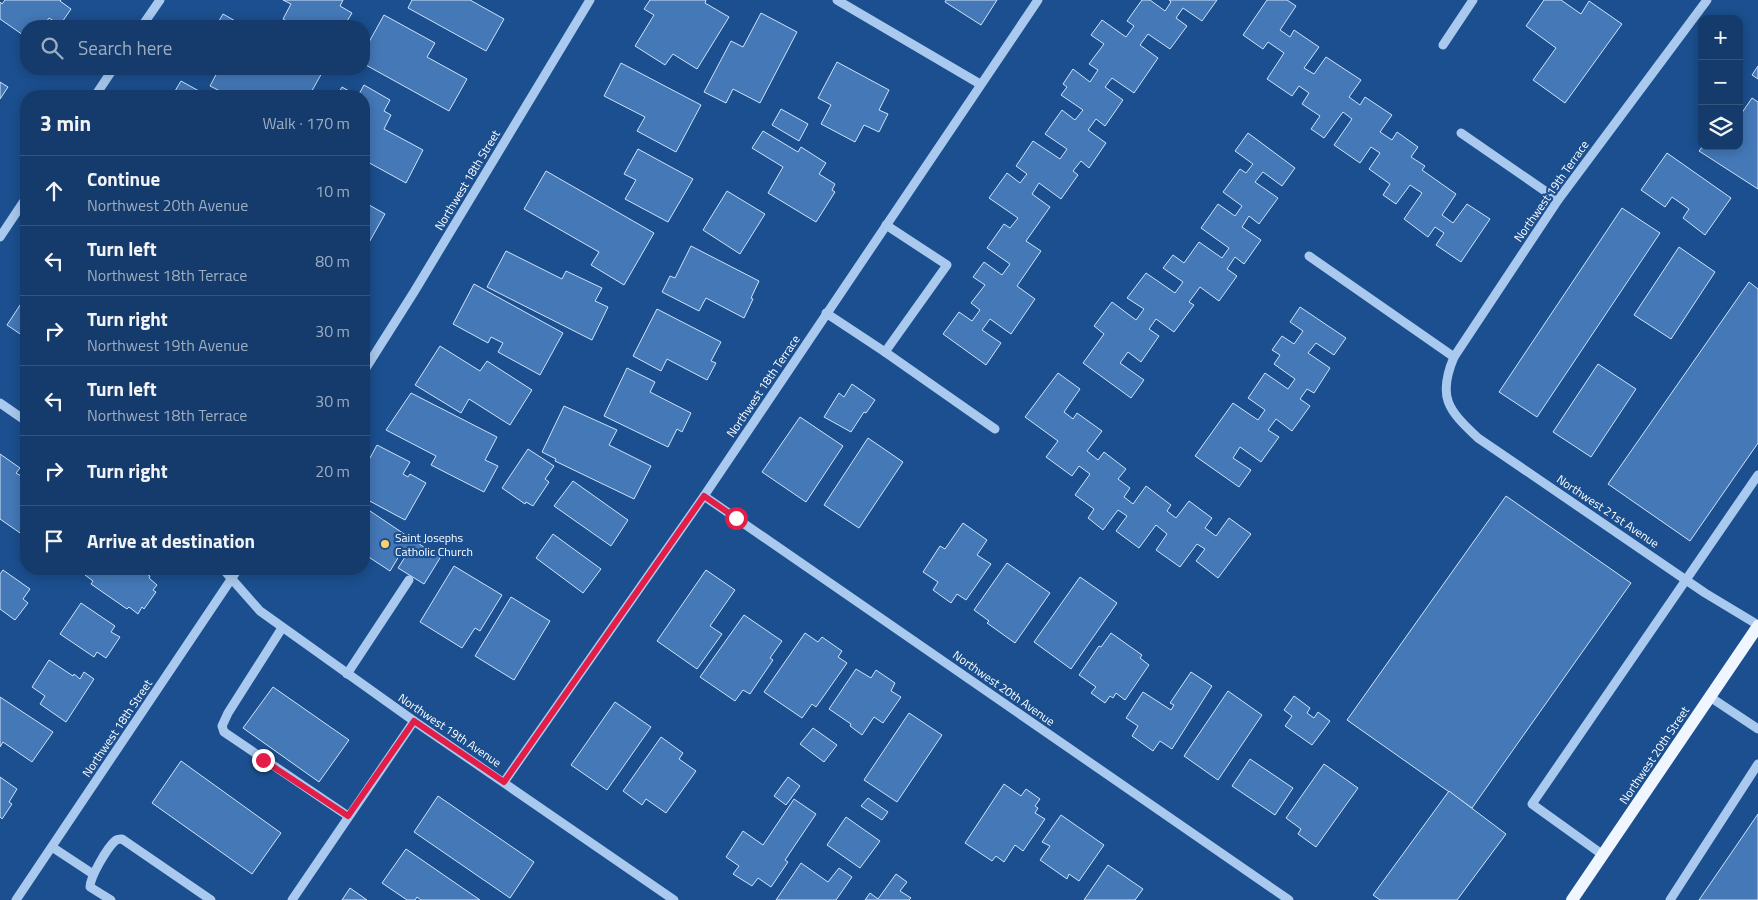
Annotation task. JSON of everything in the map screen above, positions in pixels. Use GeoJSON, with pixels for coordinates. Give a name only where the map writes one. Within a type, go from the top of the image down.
{"type":"FeatureCollection","features":[{"type":"Feature","properties":{"kind":"main road","name":"Northwest 20th Street"},"geometry":{"type":"LineString","coordinates":[[1572,900],[1758,626]]}},
{"type":"Feature","properties":{"kind":"street"},"geometry":{"type":"LineString","coordinates":[[146,20],[160,0]]}},
{"type":"Feature","properties":{"kind":"street","name":"Northwest 18th Street"},"geometry":{"type":"LineString","coordinates":[[370,362],[419,284],[590,0]]}},
{"type":"Feature","properties":{"kind":"street"},"geometry":{"type":"LineString","coordinates":[[837,0],[980,84]]}},
{"type":"Feature","properties":{"kind":"street","name":"Northwest 18th Terrace"},"geometry":{"type":"LineString","coordinates":[[504,782],[704,496],[1038,0]]}},
{"type":"Feature","properties":{"kind":"street"},"geometry":{"type":"LineString","coordinates":[[1443,44],[1473,0]]}},
{"type":"Feature","properties":{"kind":"street","name":"Northwest 19th Terrace"},"geometry":{"type":"LineString","coordinates":[[1450,408],[1446,383],[1447,374],[1454,357],[1558,200],[1707,0]]}},
{"type":"Feature","properties":{"kind":"street"},"geometry":{"type":"LineString","coordinates":[[99,90],[109,75]]}},
{"type":"Feature","properties":{"kind":"street"},"geometry":{"type":"LineString","coordinates":[[1461,133],[1558,200]]}},
{"type":"Feature","properties":{"kind":"street"},"geometry":{"type":"LineString","coordinates":[[0,237],[20,207]]}},
{"type":"Feature","properties":{"kind":"street"},"geometry":{"type":"LineString","coordinates":[[885,352],[947,265],[886,225]]}},
{"type":"Feature","properties":{"kind":"street"},"geometry":{"type":"LineString","coordinates":[[1309,256],[1454,357]]}},
{"type":"Feature","properties":{"kind":"street"},"geometry":{"type":"LineString","coordinates":[[826,313],[995,429]]}},
{"type":"Feature","properties":{"kind":"street"},"geometry":{"type":"LineString","coordinates":[[0,403],[20,417]]}},
{"type":"Feature","properties":{"kind":"street","name":"Northwest 21st Avenue"},"geometry":{"type":"LineString","coordinates":[[1450,408],[1478,438],[1686,580],[1758,626]]}},
{"type":"Feature","properties":{"kind":"street"},"geometry":{"type":"LineString","coordinates":[[1603,855],[1532,804],[1758,475]]}},
{"type":"Feature","properties":{"kind":"street","name":"Northwest 20th Avenue"},"geometry":{"type":"LineString","coordinates":[[704,496],[1289,900]]}},
{"type":"Feature","properties":{"kind":"street","name":"Northwest 19th Avenue"},"geometry":{"type":"LineString","coordinates":[[229,575],[260,612],[414,721],[674,900]]}},
{"type":"Feature","properties":{"kind":"street","name":"Northwest 18th Street"},"geometry":{"type":"LineString","coordinates":[[16,900],[234,575]]}},
{"type":"Feature","properties":{"kind":"street"},"geometry":{"type":"LineString","coordinates":[[347,674],[409,580]]}},
{"type":"Feature","properties":{"kind":"street"},"geometry":{"type":"LineString","coordinates":[[282,628],[228,713],[222,726],[224,732],[348,816]]}},
{"type":"Feature","properties":{"kind":"street"},"geometry":{"type":"LineString","coordinates":[[1710,697],[1758,729]]}},
{"type":"Feature","properties":{"kind":"street"},"geometry":{"type":"LineString","coordinates":[[292,900],[414,721]]}},
{"type":"Feature","properties":{"kind":"street"},"geometry":{"type":"LineString","coordinates":[[1670,900],[1758,764]]}},
{"type":"Feature","properties":{"kind":"street"},"geometry":{"type":"LineString","coordinates":[[111,900],[90,887],[93,874],[114,842],[122,839],[211,900]]}},
{"type":"Feature","properties":{"kind":"street"},"geometry":{"type":"LineString","coordinates":[[52,846],[93,874]]}},
{"type":"Feature","properties":{"kind":"building"},"geometry":{"type":"Polygon","coordinates":[[[5,0],[61,0],[71,9],[63,20],[52,20],[49,18],[48,20],[20,20],[20,33],[0,19],[0,2],[2,4],[5,0]]]}},
{"type":"Feature","properties":{"kind":"building"},"geometry":{"type":"Polygon","coordinates":[[[283,0],[343,0],[340,6],[352,13],[348,20],[285,20],[283,19],[291,4],[283,0]]]}},
{"type":"Feature","properties":{"kind":"building"},"geometry":{"type":"Polygon","coordinates":[[[412,0],[470,0],[504,19],[486,51],[408,8],[412,0]]]}},
{"type":"Feature","properties":{"kind":"building"},"geometry":{"type":"Polygon","coordinates":[[[650,0],[706,0],[705,3],[729,17],[697,69],[673,54],[665,65],[635,46],[654,15],[644,9],[650,0]]]}},
{"type":"Feature","properties":{"kind":"building"},"geometry":{"type":"Polygon","coordinates":[[[946,0],[997,0],[981,25],[945,2],[946,0]]]}},
{"type":"Feature","properties":{"kind":"building"},"geometry":{"type":"Polygon","coordinates":[[[1142,0],[1150,0],[1165,11],[1171,2],[1169,0],[1217,0],[1202,21],[1183,8],[1176,18],[1187,26],[1170,49],[1148,34],[1140,45],[1158,58],[1134,93],[1112,78],[1105,87],[1123,100],[1105,126],[1096,119],[1088,130],[1106,143],[1089,168],[1081,161],[1073,171],[1078,175],[1061,199],[1039,183],[1032,194],[1050,207],[1026,241],[1041,251],[1017,286],[1035,299],[1011,334],[990,319],[982,330],[1001,343],[986,365],[943,334],[959,312],[972,321],[980,310],[971,303],[985,285],[973,277],[984,262],[1002,275],[1010,264],[987,248],[1004,224],[1010,228],[1018,218],[989,198],[1007,173],[1020,183],[1027,174],[1016,166],[1033,141],[1060,159],[1067,149],[1045,134],[1062,110],[1075,120],[1083,110],[1061,95],[1067,87],[1063,84],[1073,69],[1090,82],[1098,70],[1089,64],[1104,44],[1091,35],[1102,20],[1126,37],[1134,26],[1127,21],[1142,0]]]}},
{"type":"Feature","properties":{"kind":"building"},"geometry":{"type":"Polygon","coordinates":[[[1267,0],[1287,0],[1296,6],[1280,30],[1290,37],[1294,30],[1319,47],[1304,68],[1314,74],[1326,57],[1361,80],[1349,97],[1360,105],[1365,97],[1392,115],[1380,132],[1392,140],[1397,132],[1418,147],[1411,157],[1425,166],[1422,170],[1456,194],[1442,215],[1453,223],[1467,204],[1490,219],[1461,262],[1436,245],[1444,233],[1435,227],[1428,237],[1404,219],[1422,193],[1410,185],[1396,204],[1383,195],[1390,184],[1369,169],[1380,153],[1371,147],[1360,163],[1334,145],[1352,119],[1343,112],[1324,138],[1311,129],[1320,116],[1302,104],[1309,93],[1299,86],[1292,96],[1267,79],[1284,53],[1268,42],[1263,49],[1243,35],[1267,0]]]}},
{"type":"Feature","properties":{"kind":"building"},"geometry":{"type":"Polygon","coordinates":[[[1544,0],[1561,0],[1581,14],[1589,1],[1622,24],[1565,103],[1533,80],[1556,48],[1526,26],[1544,0]]]}},
{"type":"Feature","properties":{"kind":"building"},"geometry":{"type":"Polygon","coordinates":[[[761,13],[797,32],[760,103],[733,89],[726,103],[704,92],[731,41],[743,47],[761,13]]]}},
{"type":"Feature","properties":{"kind":"building"},"geometry":{"type":"Polygon","coordinates":[[[223,14],[234,20],[220,20],[223,14]]]}},
{"type":"Feature","properties":{"kind":"building"},"geometry":{"type":"Polygon","coordinates":[[[384,15],[435,43],[427,57],[467,79],[449,111],[370,67],[370,40],[384,15]]]}},
{"type":"Feature","properties":{"kind":"building"},"geometry":{"type":"Polygon","coordinates":[[[837,62],[889,90],[879,110],[888,114],[879,132],[864,125],[855,142],[821,124],[831,105],[818,98],[837,62]]]}},
{"type":"Feature","properties":{"kind":"building"},"geometry":{"type":"Polygon","coordinates":[[[621,63],[701,105],[676,152],[637,131],[645,117],[604,96],[621,63]]]}},
{"type":"Feature","properties":{"kind":"building"},"geometry":{"type":"Polygon","coordinates":[[[1758,66],[1758,79],[1752,75],[1758,66]]]}},
{"type":"Feature","properties":{"kind":"building"},"geometry":{"type":"Polygon","coordinates":[[[216,75],[321,75],[312,90],[218,90],[210,86],[216,75]]]}},
{"type":"Feature","properties":{"kind":"building"},"geometry":{"type":"Polygon","coordinates":[[[181,81],[197,90],[176,90],[181,81]]]}},
{"type":"Feature","properties":{"kind":"building"},"geometry":{"type":"Polygon","coordinates":[[[0,82],[8,87],[0,99],[0,82]]]}},
{"type":"Feature","properties":{"kind":"building"},"geometry":{"type":"Polygon","coordinates":[[[364,85],[390,100],[384,111],[391,115],[384,129],[423,150],[406,183],[370,163],[370,90],[361,90],[364,85]]]}},
{"type":"Feature","properties":{"kind":"building"},"geometry":{"type":"Polygon","coordinates":[[[1752,98],[1758,102],[1758,189],[1699,151],[1743,150],[1743,111],[1752,98]]]}},
{"type":"Feature","properties":{"kind":"building"},"geometry":{"type":"Polygon","coordinates":[[[781,109],[808,124],[799,141],[772,125],[781,109]]]}},
{"type":"Feature","properties":{"kind":"building"},"geometry":{"type":"Polygon","coordinates":[[[763,131],[798,152],[801,147],[826,163],[819,174],[835,184],[832,190],[835,192],[816,222],[768,193],[783,167],[752,148],[763,131]]]}},
{"type":"Feature","properties":{"kind":"building"},"geometry":{"type":"Polygon","coordinates":[[[1248,133],[1295,168],[1282,186],[1263,172],[1255,182],[1278,198],[1259,224],[1249,216],[1242,227],[1261,240],[1244,264],[1235,257],[1227,269],[1237,276],[1219,301],[1200,287],[1189,302],[1194,305],[1174,332],[1156,319],[1149,329],[1159,336],[1141,362],[1128,352],[1120,363],[1144,380],[1131,398],[1083,363],[1104,334],[1094,326],[1112,302],[1136,320],[1144,309],[1127,298],[1146,273],[1175,293],[1183,282],[1163,268],[1173,255],[1184,263],[1199,242],[1222,258],[1229,248],[1201,228],[1218,204],[1235,216],[1242,206],[1223,192],[1240,169],[1246,173],[1253,164],[1235,151],[1248,133]]]}},
{"type":"Feature","properties":{"kind":"building"},"geometry":{"type":"Polygon","coordinates":[[[638,149],[693,179],[668,222],[625,199],[636,180],[624,174],[638,149]]]}},
{"type":"Feature","properties":{"kind":"building"},"geometry":{"type":"Polygon","coordinates":[[[1667,153],[1731,198],[1705,235],[1683,218],[1689,209],[1672,197],[1665,207],[1641,190],[1667,153]]]}},
{"type":"Feature","properties":{"kind":"building"},"geometry":{"type":"Polygon","coordinates":[[[546,171],[654,233],[624,285],[591,265],[599,252],[524,209],[546,171]]]}},
{"type":"Feature","properties":{"kind":"building"},"geometry":{"type":"Polygon","coordinates":[[[727,191],[765,214],[740,254],[703,230],[727,191]]]}},
{"type":"Feature","properties":{"kind":"building"},"geometry":{"type":"Polygon","coordinates":[[[370,205],[385,214],[370,241],[370,205]]]}},
{"type":"Feature","properties":{"kind":"building"},"geometry":{"type":"Polygon","coordinates":[[[1622,208],[1660,233],[1537,417],[1499,392],[1622,208]]]}},
{"type":"Feature","properties":{"kind":"building"},"geometry":{"type":"Polygon","coordinates":[[[691,246],[759,281],[744,318],[706,298],[699,311],[662,292],[670,276],[675,278],[691,246]]]}},
{"type":"Feature","properties":{"kind":"building"},"geometry":{"type":"Polygon","coordinates":[[[1679,247],[1715,272],[1671,339],[1634,315],[1679,247]]]}},
{"type":"Feature","properties":{"kind":"building"},"geometry":{"type":"Polygon","coordinates":[[[506,251],[562,279],[566,271],[602,288],[595,301],[608,307],[592,340],[487,287],[506,251]]]}},
{"type":"Feature","properties":{"kind":"building"},"geometry":{"type":"Polygon","coordinates":[[[1749,282],[1758,289],[1758,443],[1690,541],[1608,484],[1749,282]]]}},
{"type":"Feature","properties":{"kind":"building"},"geometry":{"type":"Polygon","coordinates":[[[474,284],[563,333],[540,375],[498,352],[503,343],[491,337],[488,343],[453,324],[474,284]]]}},
{"type":"Feature","properties":{"kind":"building"},"geometry":{"type":"Polygon","coordinates":[[[20,305],[20,334],[7,325],[20,305]]]}},
{"type":"Feature","properties":{"kind":"building"},"geometry":{"type":"Polygon","coordinates":[[[1300,307],[1346,338],[1334,355],[1316,343],[1308,353],[1330,368],[1314,393],[1307,389],[1300,399],[1310,406],[1292,431],[1276,419],[1268,430],[1279,437],[1261,462],[1240,447],[1233,458],[1251,470],[1239,487],[1195,456],[1233,403],[1258,420],[1265,410],[1248,398],[1265,373],[1288,389],[1295,379],[1274,364],[1280,355],[1272,350],[1282,336],[1294,344],[1303,331],[1290,322],[1300,307]]]}},
{"type":"Feature","properties":{"kind":"building"},"geometry":{"type":"Polygon","coordinates":[[[657,309],[721,342],[711,361],[716,363],[707,380],[667,359],[661,371],[633,356],[657,309]]]}},
{"type":"Feature","properties":{"kind":"building"},"geometry":{"type":"Polygon","coordinates":[[[440,346],[480,371],[487,361],[532,390],[510,425],[469,399],[461,413],[415,385],[440,346]]]}},
{"type":"Feature","properties":{"kind":"building"},"geometry":{"type":"Polygon","coordinates":[[[1598,364],[1636,389],[1591,457],[1553,432],[1598,364]]]}},
{"type":"Feature","properties":{"kind":"building"},"geometry":{"type":"Polygon","coordinates":[[[627,368],[655,382],[650,392],[691,413],[682,432],[677,429],[668,447],[604,416],[627,368]]]}},
{"type":"Feature","properties":{"kind":"building"},"geometry":{"type":"Polygon","coordinates":[[[1058,373],[1080,389],[1064,412],[1073,419],[1077,413],[1102,431],[1087,451],[1098,460],[1104,452],[1126,469],[1118,479],[1130,488],[1124,497],[1133,504],[1146,486],[1171,505],[1167,511],[1176,518],[1189,501],[1212,518],[1205,528],[1216,536],[1229,518],[1251,534],[1218,578],[1196,561],[1205,549],[1197,544],[1180,567],[1156,550],[1167,534],[1156,525],[1139,548],[1116,531],[1127,516],[1118,510],[1103,530],[1088,518],[1094,509],[1075,495],[1090,474],[1079,466],[1072,476],[1046,457],[1058,441],[1025,417],[1058,373]]]}},
{"type":"Feature","properties":{"kind":"building"},"geometry":{"type":"Polygon","coordinates":[[[852,384],[875,400],[866,413],[864,412],[851,432],[824,417],[839,393],[844,397],[852,384]]]}},
{"type":"Feature","properties":{"kind":"building"},"geometry":{"type":"Polygon","coordinates":[[[411,393],[497,437],[485,460],[498,466],[484,492],[431,465],[436,456],[386,430],[411,393]]]}},
{"type":"Feature","properties":{"kind":"building"},"geometry":{"type":"Polygon","coordinates":[[[564,406],[617,430],[609,445],[651,466],[634,499],[555,461],[556,459],[542,452],[564,406]]]}},
{"type":"Feature","properties":{"kind":"building"},"geometry":{"type":"Polygon","coordinates":[[[800,417],[843,446],[806,502],[762,472],[800,417]]]}},
{"type":"Feature","properties":{"kind":"building"},"geometry":{"type":"Polygon","coordinates":[[[868,438],[903,462],[859,528],[824,505],[868,438]]]}},
{"type":"Feature","properties":{"kind":"building"},"geometry":{"type":"Polygon","coordinates":[[[377,445],[410,462],[403,474],[408,477],[410,474],[426,483],[405,520],[370,501],[370,458],[377,445]]]}},
{"type":"Feature","properties":{"kind":"building"},"geometry":{"type":"Polygon","coordinates":[[[528,449],[554,466],[545,479],[549,482],[533,506],[526,502],[525,504],[502,488],[528,449]]]}},
{"type":"Feature","properties":{"kind":"building"},"geometry":{"type":"Polygon","coordinates":[[[0,454],[20,468],[16,473],[20,475],[20,533],[0,519],[0,454]]]}},
{"type":"Feature","properties":{"kind":"building"},"geometry":{"type":"Polygon","coordinates":[[[573,481],[628,520],[611,546],[554,506],[573,481]]]}},
{"type":"Feature","properties":{"kind":"building"},"geometry":{"type":"Polygon","coordinates":[[[1506,496],[1631,583],[1472,808],[1347,720],[1506,496]]]}},
{"type":"Feature","properties":{"kind":"building"},"geometry":{"type":"Polygon","coordinates":[[[370,511],[440,558],[424,584],[398,568],[405,557],[401,553],[390,571],[370,558],[370,511]]]}},
{"type":"Feature","properties":{"kind":"building"},"geometry":{"type":"Polygon","coordinates":[[[963,523],[987,540],[977,555],[991,564],[966,600],[957,594],[951,603],[933,590],[938,582],[923,572],[940,546],[945,549],[963,523]]]}},
{"type":"Feature","properties":{"kind":"building"},"geometry":{"type":"Polygon","coordinates":[[[553,534],[601,569],[583,593],[536,558],[553,534]]]}},
{"type":"Feature","properties":{"kind":"building"},"geometry":{"type":"Polygon","coordinates":[[[1007,563],[1050,593],[1015,643],[987,623],[989,621],[974,610],[1007,563]]]}},
{"type":"Feature","properties":{"kind":"building"},"geometry":{"type":"Polygon","coordinates":[[[454,566],[502,595],[480,631],[475,628],[462,648],[420,622],[454,566]]]}},
{"type":"Feature","properties":{"kind":"building"},"geometry":{"type":"Polygon","coordinates":[[[3,570],[30,589],[23,599],[28,603],[15,620],[0,609],[0,574],[3,570]]]}},
{"type":"Feature","properties":{"kind":"building"},"geometry":{"type":"Polygon","coordinates":[[[706,570],[735,590],[710,626],[722,634],[697,669],[657,641],[706,570]]]}},
{"type":"Feature","properties":{"kind":"building"},"geometry":{"type":"Polygon","coordinates":[[[85,575],[148,575],[149,578],[157,585],[153,590],[156,592],[138,614],[129,607],[127,609],[91,584],[93,581],[85,575]]]}},
{"type":"Feature","properties":{"kind":"building"},"geometry":{"type":"Polygon","coordinates":[[[1080,577],[1117,603],[1071,669],[1034,642],[1080,577]]]}},
{"type":"Feature","properties":{"kind":"building"},"geometry":{"type":"Polygon","coordinates":[[[511,597],[550,621],[514,680],[475,656],[511,597]]]}},
{"type":"Feature","properties":{"kind":"building"},"geometry":{"type":"Polygon","coordinates":[[[81,603],[115,626],[111,632],[120,637],[106,658],[97,652],[94,657],[60,634],[81,603]]]}},
{"type":"Feature","properties":{"kind":"building"},"geometry":{"type":"Polygon","coordinates":[[[744,615],[782,641],[770,658],[773,660],[750,694],[743,690],[735,701],[700,677],[744,615]]]}},
{"type":"Feature","properties":{"kind":"building"},"geometry":{"type":"Polygon","coordinates":[[[805,633],[818,642],[822,637],[842,651],[838,657],[847,663],[816,707],[812,704],[802,718],[764,692],[805,633]]]}},
{"type":"Feature","properties":{"kind":"building"},"geometry":{"type":"Polygon","coordinates":[[[1111,633],[1142,655],[1140,658],[1149,665],[1125,700],[1116,693],[1113,698],[1110,696],[1105,703],[1091,693],[1096,687],[1079,675],[1099,646],[1101,647],[1111,633]]]}},
{"type":"Feature","properties":{"kind":"building"},"geometry":{"type":"Polygon","coordinates":[[[49,660],[80,679],[84,672],[94,679],[66,722],[40,704],[45,696],[32,687],[49,660]]]}},
{"type":"Feature","properties":{"kind":"building"},"geometry":{"type":"Polygon","coordinates":[[[856,669],[871,678],[876,670],[895,683],[891,691],[901,697],[883,723],[874,717],[862,735],[850,726],[851,724],[829,709],[856,669]]]}},
{"type":"Feature","properties":{"kind":"building"},"geometry":{"type":"Polygon","coordinates":[[[1191,672],[1212,686],[1172,749],[1160,741],[1153,751],[1132,736],[1138,726],[1126,718],[1143,692],[1171,710],[1174,705],[1170,703],[1191,672]]]}},
{"type":"Feature","properties":{"kind":"building"},"geometry":{"type":"Polygon","coordinates":[[[273,687],[349,740],[319,782],[243,728],[273,687]]]}},
{"type":"Feature","properties":{"kind":"building"},"geometry":{"type":"Polygon","coordinates":[[[1228,691],[1262,715],[1218,780],[1184,756],[1228,691]]]}},
{"type":"Feature","properties":{"kind":"building"},"geometry":{"type":"Polygon","coordinates":[[[1294,696],[1310,708],[1307,713],[1314,718],[1318,712],[1330,721],[1312,745],[1285,726],[1292,716],[1284,710],[1294,696]]]}},
{"type":"Feature","properties":{"kind":"building"},"geometry":{"type":"Polygon","coordinates":[[[0,697],[53,732],[32,762],[3,742],[0,747],[0,697]]]}},
{"type":"Feature","properties":{"kind":"building"},"geometry":{"type":"Polygon","coordinates":[[[615,702],[651,727],[607,790],[571,765],[615,702]]]}},
{"type":"Feature","properties":{"kind":"building"},"geometry":{"type":"Polygon","coordinates":[[[909,713],[942,735],[897,802],[864,780],[909,713]]]}},
{"type":"Feature","properties":{"kind":"building"},"geometry":{"type":"Polygon","coordinates":[[[813,728],[837,745],[824,762],[800,744],[813,728]]]}},
{"type":"Feature","properties":{"kind":"building"},"geometry":{"type":"Polygon","coordinates":[[[661,737],[683,753],[679,759],[696,771],[666,813],[646,799],[642,805],[623,791],[661,737]]]}},
{"type":"Feature","properties":{"kind":"building"},"geometry":{"type":"Polygon","coordinates":[[[1250,759],[1293,788],[1275,815],[1232,786],[1250,759]]]}},
{"type":"Feature","properties":{"kind":"building"},"geometry":{"type":"Polygon","coordinates":[[[181,761],[281,833],[252,874],[152,803],[181,761]]]}},
{"type":"Feature","properties":{"kind":"building"},"geometry":{"type":"Polygon","coordinates":[[[1324,764],[1358,788],[1316,847],[1298,834],[1301,829],[1286,818],[1324,764]]]}},
{"type":"Feature","properties":{"kind":"building"},"geometry":{"type":"Polygon","coordinates":[[[0,777],[17,789],[9,802],[12,804],[2,819],[0,817],[0,777]]]}},
{"type":"Feature","properties":{"kind":"building"},"geometry":{"type":"Polygon","coordinates":[[[788,777],[800,786],[786,805],[774,796],[788,777]]]}},
{"type":"Feature","properties":{"kind":"building"},"geometry":{"type":"Polygon","coordinates":[[[1004,784],[1021,796],[1026,789],[1040,799],[1035,806],[1038,808],[1035,813],[1045,819],[1023,851],[1015,845],[1004,862],[996,856],[992,861],[965,843],[1004,784]]]}},
{"type":"Feature","properties":{"kind":"building"},"geometry":{"type":"Polygon","coordinates":[[[1449,791],[1506,834],[1457,900],[1380,900],[1373,895],[1449,791]]]}},
{"type":"Feature","properties":{"kind":"building"},"geometry":{"type":"Polygon","coordinates":[[[438,796],[534,862],[510,898],[414,832],[438,796]]]}},
{"type":"Feature","properties":{"kind":"building"},"geometry":{"type":"Polygon","coordinates":[[[868,798],[888,812],[882,820],[861,806],[868,798]]]}},
{"type":"Feature","properties":{"kind":"building"},"geometry":{"type":"Polygon","coordinates":[[[794,799],[816,814],[785,860],[788,862],[771,887],[758,878],[752,886],[733,874],[739,866],[726,857],[743,831],[763,845],[794,799]]]}},
{"type":"Feature","properties":{"kind":"building"},"geometry":{"type":"Polygon","coordinates":[[[1758,814],[1758,900],[1699,900],[1758,814]]]}},
{"type":"Feature","properties":{"kind":"building"},"geometry":{"type":"Polygon","coordinates":[[[1061,815],[1104,845],[1079,881],[1069,874],[1067,879],[1040,860],[1050,846],[1042,842],[1061,815]]]}},
{"type":"Feature","properties":{"kind":"building"},"geometry":{"type":"Polygon","coordinates":[[[846,817],[880,841],[860,868],[827,845],[846,817]]]}},
{"type":"Feature","properties":{"kind":"building"},"geometry":{"type":"Polygon","coordinates":[[[406,849],[480,900],[421,900],[417,897],[415,900],[407,900],[382,883],[406,849]]]}},
{"type":"Feature","properties":{"kind":"building"},"geometry":{"type":"Polygon","coordinates":[[[801,863],[828,882],[839,868],[852,877],[836,900],[776,900],[801,863]]]}},
{"type":"Feature","properties":{"kind":"building"},"geometry":{"type":"Polygon","coordinates":[[[1108,865],[1143,889],[1135,900],[1084,900],[1108,865]]]}},
{"type":"Feature","properties":{"kind":"building"},"geometry":{"type":"Polygon","coordinates":[[[896,874],[907,882],[900,891],[911,898],[909,900],[865,900],[870,893],[878,899],[896,874]]]}},
{"type":"Feature","properties":{"kind":"building"},"geometry":{"type":"Polygon","coordinates":[[[350,888],[367,900],[342,900],[350,888]]]}},
{"type":"Feature","properties":{"kind":"place","name":"Saint Josephs Catholic Church"},"geometry":{"type":"Point","coordinates":[385,544]}},
{"type":"Feature","properties":{"kind":"route"},"geometry":{"type":"LineString","coordinates":[[263,760],[348,816],[414,721],[504,782],[704,496],[736,518]]}}]}
